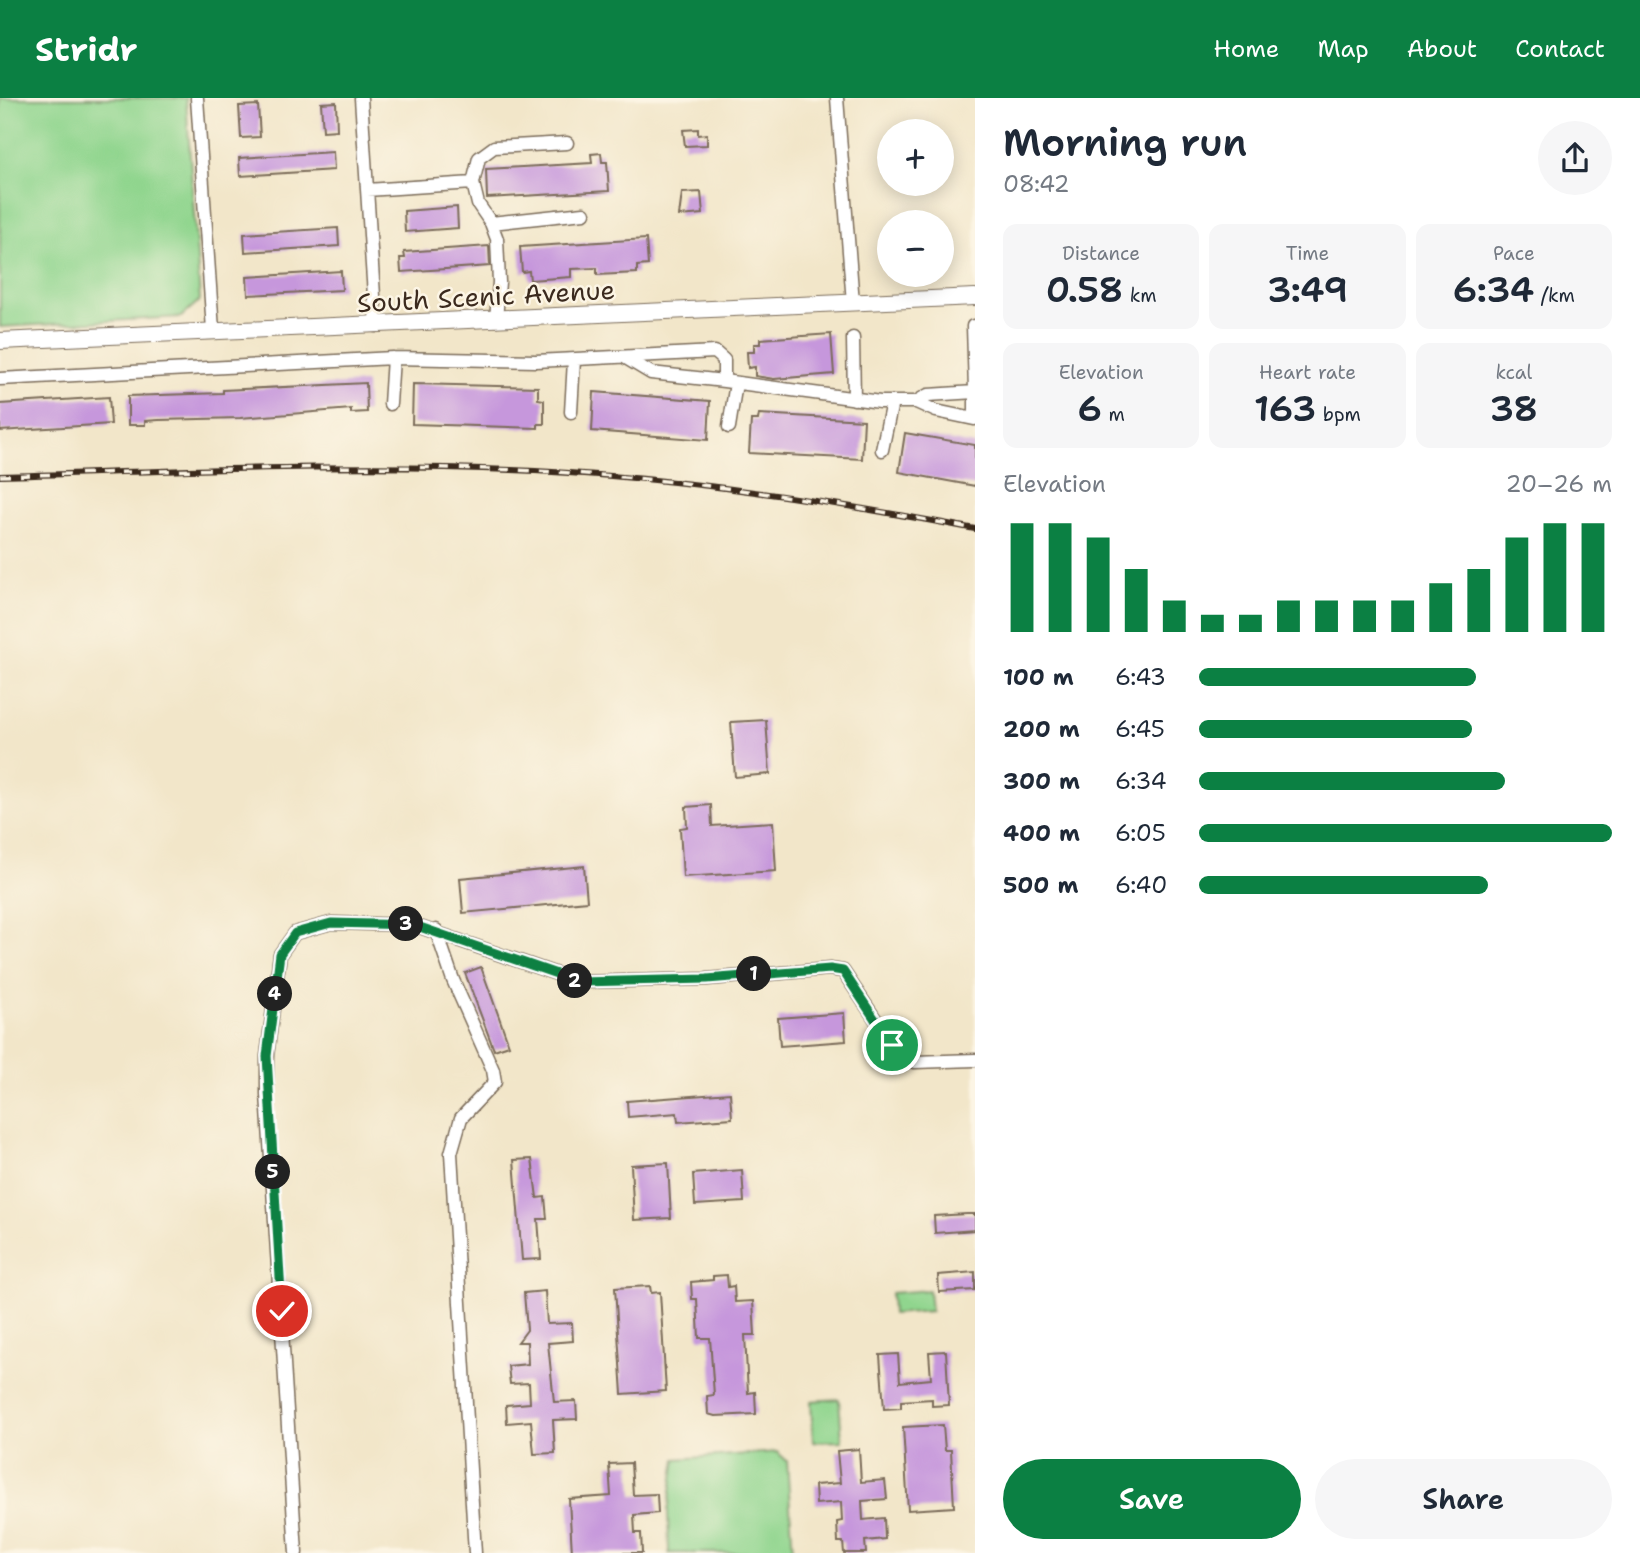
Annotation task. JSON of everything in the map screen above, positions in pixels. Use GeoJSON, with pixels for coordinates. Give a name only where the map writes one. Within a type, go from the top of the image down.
{"type":"FeatureCollection","features":[{"type":"Feature","properties":{"kind":"main road","name":"South Scenic Avenue"},"geometry":{"type":"LineString","coordinates":[[0,341],[975,297]]}},
{"type":"Feature","properties":{"kind":"street"},"geometry":{"type":"LineString","coordinates":[[197,98],[213,330]]}},
{"type":"Feature","properties":{"kind":"street"},"geometry":{"type":"LineString","coordinates":[[361,98],[376,326]]}},
{"type":"Feature","properties":{"kind":"street"},"geometry":{"type":"LineString","coordinates":[[837,98],[853,303]]}},
{"type":"Feature","properties":{"kind":"street"},"geometry":{"type":"LineString","coordinates":[[496,320],[499,282],[496,239],[491,223],[478,204],[473,183],[480,158],[494,147],[567,143]]}},
{"type":"Feature","properties":{"kind":"street"},"geometry":{"type":"LineString","coordinates":[[367,190],[473,183]]}},
{"type":"Feature","properties":{"kind":"street"},"geometry":{"type":"LineString","coordinates":[[491,223],[584,213]]}},
{"type":"Feature","properties":{"kind":"street"},"geometry":{"type":"LineString","coordinates":[[626,358],[651,373],[854,398],[916,402],[936,411],[975,419],[973,326]]}},
{"type":"Feature","properties":{"kind":"street"},"geometry":{"type":"LineString","coordinates":[[853,338],[854,398]]}},
{"type":"Feature","properties":{"kind":"street"},"geometry":{"type":"LineString","coordinates":[[0,379],[393,358],[574,360],[715,352],[724,360],[730,382],[729,427]]}},
{"type":"Feature","properties":{"kind":"street"},"geometry":{"type":"LineString","coordinates":[[390,404],[393,358]]}},
{"type":"Feature","properties":{"kind":"street"},"geometry":{"type":"LineString","coordinates":[[571,412],[574,360]]}},
{"type":"Feature","properties":{"kind":"street"},"geometry":{"type":"LineString","coordinates":[[916,402],[928,395],[975,392]]}},
{"type":"Feature","properties":{"kind":"street"},"geometry":{"type":"LineString","coordinates":[[882,450],[892,402]]}},
{"type":"Feature","properties":{"kind":"street"},"geometry":{"type":"LineString","coordinates":[[296,1553],[267,1094],[267,1056],[280,954],[295,933],[331,923],[404,924],[436,930],[580,982],[707,979],[816,968],[843,971],[900,1056],[915,1062],[975,1060]]}},
{"type":"Feature","properties":{"kind":"street"},"geometry":{"type":"LineString","coordinates":[[436,930],[453,980],[493,1070],[495,1082],[461,1118],[451,1153],[475,1553]]}},
{"type":"Feature","properties":{"kind":"green space"},"geometry":{"type":"Polygon","coordinates":[[[0,98],[186,98],[200,300],[181,317],[0,327],[0,98]]]}},
{"type":"Feature","properties":{"kind":"green space"},"geometry":{"type":"Polygon","coordinates":[[[929,1290],[931,1311],[892,1314],[891,1293],[929,1290]]]}},
{"type":"Feature","properties":{"kind":"green space"},"geometry":{"type":"Polygon","coordinates":[[[839,1399],[842,1441],[813,1442],[811,1401],[839,1399]]]}},
{"type":"Feature","properties":{"kind":"green space"},"geometry":{"type":"Polygon","coordinates":[[[777,1452],[787,1461],[793,1553],[669,1553],[668,1511],[676,1459],[777,1452]]]}},
{"type":"Feature","properties":{"kind":"building"},"geometry":{"type":"Polygon","coordinates":[[[336,102],[337,130],[323,131],[321,103],[336,102]]]}},
{"type":"Feature","properties":{"kind":"building"},"geometry":{"type":"Polygon","coordinates":[[[258,105],[260,137],[241,138],[239,106],[258,105]]]}},
{"type":"Feature","properties":{"kind":"building"},"geometry":{"type":"Polygon","coordinates":[[[698,129],[698,135],[707,134],[707,145],[685,146],[683,130],[698,129]]]}},
{"type":"Feature","properties":{"kind":"building"},"geometry":{"type":"Polygon","coordinates":[[[333,152],[334,170],[240,176],[239,158],[333,152]]]}},
{"type":"Feature","properties":{"kind":"building"},"geometry":{"type":"Polygon","coordinates":[[[601,153],[602,162],[607,162],[609,191],[487,198],[486,169],[592,163],[591,154],[601,153]]]}},
{"type":"Feature","properties":{"kind":"building"},"geometry":{"type":"Polygon","coordinates":[[[701,192],[703,214],[679,216],[682,193],[701,192]]]}},
{"type":"Feature","properties":{"kind":"building"},"geometry":{"type":"Polygon","coordinates":[[[457,207],[458,228],[405,232],[404,211],[457,207]]]}},
{"type":"Feature","properties":{"kind":"building"},"geometry":{"type":"Polygon","coordinates":[[[338,228],[339,246],[245,252],[244,234],[338,228]]]}},
{"type":"Feature","properties":{"kind":"building"},"geometry":{"type":"Polygon","coordinates":[[[646,239],[648,265],[637,266],[637,273],[597,275],[597,268],[571,269],[571,277],[530,280],[529,271],[522,272],[520,247],[646,239]]]}},
{"type":"Feature","properties":{"kind":"building"},"geometry":{"type":"Polygon","coordinates":[[[489,246],[490,266],[401,272],[400,258],[405,258],[404,252],[489,246]]]}},
{"type":"Feature","properties":{"kind":"building"},"geometry":{"type":"Polygon","coordinates":[[[341,271],[342,290],[248,295],[247,277],[341,271]]]}},
{"type":"Feature","properties":{"kind":"building"},"geometry":{"type":"Polygon","coordinates":[[[831,334],[834,374],[774,379],[755,376],[755,367],[748,368],[747,352],[754,352],[754,344],[760,344],[760,339],[831,334]]]}},
{"type":"Feature","properties":{"kind":"building"},"geometry":{"type":"Polygon","coordinates":[[[366,383],[367,412],[351,413],[351,409],[240,418],[145,421],[145,425],[128,425],[128,396],[223,393],[223,390],[366,383]]]}},
{"type":"Feature","properties":{"kind":"building"},"geometry":{"type":"Polygon","coordinates":[[[413,384],[538,387],[538,399],[544,400],[544,424],[538,424],[538,428],[412,424],[413,384]]]}},
{"type":"Feature","properties":{"kind":"building"},"geometry":{"type":"Polygon","coordinates":[[[594,392],[710,401],[708,440],[592,431],[594,392]]]}},
{"type":"Feature","properties":{"kind":"building"},"geometry":{"type":"Polygon","coordinates":[[[109,397],[111,424],[0,431],[0,404],[109,397]]]}},
{"type":"Feature","properties":{"kind":"building"},"geometry":{"type":"Polygon","coordinates":[[[759,414],[864,420],[862,459],[749,453],[751,420],[758,420],[759,414]]]}},
{"type":"Feature","properties":{"kind":"building"},"geometry":{"type":"Polygon","coordinates":[[[905,433],[975,445],[975,486],[899,472],[905,433]]]}},
{"type":"Feature","properties":{"kind":"building"},"geometry":{"type":"Polygon","coordinates":[[[766,720],[770,774],[735,777],[731,722],[766,720]]]}},
{"type":"Feature","properties":{"kind":"building"},"geometry":{"type":"Polygon","coordinates":[[[711,805],[712,826],[773,822],[776,871],[683,877],[680,828],[687,827],[686,807],[711,805]]]}},
{"type":"Feature","properties":{"kind":"building"},"geometry":{"type":"Polygon","coordinates":[[[584,866],[587,901],[463,913],[460,878],[584,866]]]}},
{"type":"Feature","properties":{"kind":"building"},"geometry":{"type":"Polygon","coordinates":[[[481,967],[509,1045],[494,1050],[465,973],[481,967]]]}},
{"type":"Feature","properties":{"kind":"building"},"geometry":{"type":"Polygon","coordinates":[[[844,1013],[846,1041],[780,1046],[778,1018],[844,1013]]]}},
{"type":"Feature","properties":{"kind":"building"},"geometry":{"type":"Polygon","coordinates":[[[730,1093],[732,1118],[678,1122],[677,1113],[628,1117],[627,1101],[730,1093]]]}},
{"type":"Feature","properties":{"kind":"building"},"geometry":{"type":"Polygon","coordinates":[[[532,1159],[537,1198],[545,1197],[547,1219],[538,1219],[541,1259],[522,1260],[514,1160],[532,1159]]]}},
{"type":"Feature","properties":{"kind":"building"},"geometry":{"type":"Polygon","coordinates":[[[668,1163],[671,1218],[634,1220],[631,1165],[668,1163]]]}},
{"type":"Feature","properties":{"kind":"building"},"geometry":{"type":"Polygon","coordinates":[[[742,1170],[744,1202],[695,1205],[693,1174],[742,1170]]]}},
{"type":"Feature","properties":{"kind":"building"},"geometry":{"type":"Polygon","coordinates":[[[975,1214],[975,1230],[935,1233],[934,1216],[975,1214]]]}},
{"type":"Feature","properties":{"kind":"building"},"geometry":{"type":"Polygon","coordinates":[[[975,1272],[975,1290],[939,1292],[938,1275],[975,1272]]]}},
{"type":"Feature","properties":{"kind":"building"},"geometry":{"type":"Polygon","coordinates":[[[727,1275],[728,1287],[734,1286],[735,1302],[753,1301],[755,1335],[745,1335],[748,1393],[755,1392],[756,1414],[708,1414],[707,1396],[714,1395],[710,1338],[699,1338],[697,1299],[692,1299],[691,1282],[713,1280],[713,1276],[727,1275]]]}},
{"type":"Feature","properties":{"kind":"building"},"geometry":{"type":"Polygon","coordinates":[[[650,1286],[651,1293],[660,1292],[666,1391],[622,1394],[615,1288],[650,1286]]]}},
{"type":"Feature","properties":{"kind":"building"},"geometry":{"type":"Polygon","coordinates":[[[545,1291],[547,1324],[572,1323],[573,1341],[548,1343],[554,1402],[576,1401],[577,1419],[553,1420],[555,1453],[534,1454],[531,1421],[507,1423],[506,1405],[530,1403],[529,1383],[510,1384],[508,1366],[528,1364],[527,1342],[518,1342],[527,1330],[524,1293],[545,1291]]]}},
{"type":"Feature","properties":{"kind":"building"},"geometry":{"type":"Polygon","coordinates":[[[946,1351],[949,1405],[932,1406],[932,1399],[901,1401],[901,1408],[884,1409],[880,1355],[898,1354],[900,1382],[931,1379],[929,1352],[946,1351]]]}},
{"type":"Feature","properties":{"kind":"building"},"geometry":{"type":"Polygon","coordinates":[[[943,1425],[945,1450],[951,1450],[954,1507],[908,1510],[903,1427],[943,1425]]]}},
{"type":"Feature","properties":{"kind":"building"},"geometry":{"type":"Polygon","coordinates":[[[859,1449],[861,1482],[885,1480],[887,1499],[862,1501],[863,1520],[884,1518],[885,1539],[865,1541],[866,1553],[844,1553],[843,1542],[838,1542],[837,1522],[842,1521],[841,1502],[816,1504],[815,1485],[840,1483],[837,1451],[859,1449]]]}},
{"type":"Feature","properties":{"kind":"building"},"geometry":{"type":"Polygon","coordinates":[[[631,1463],[633,1495],[657,1494],[658,1513],[634,1515],[635,1533],[641,1533],[642,1553],[572,1553],[569,1499],[611,1496],[609,1464],[631,1463]]]}},
{"type":"Feature","properties":{"kind":"railway"},"geometry":{"type":"LineString","coordinates":[[0,476],[334,467],[535,471],[646,479],[756,492],[975,529]]}},
{"type":"Feature","properties":{"kind":"route"},"geometry":{"type":"LineString","coordinates":[[282,1311],[267,1094],[267,1056],[280,954],[295,933],[331,923],[414,925],[436,930],[535,968],[580,982],[707,979],[816,968],[843,971],[892,1045]]}}]}
